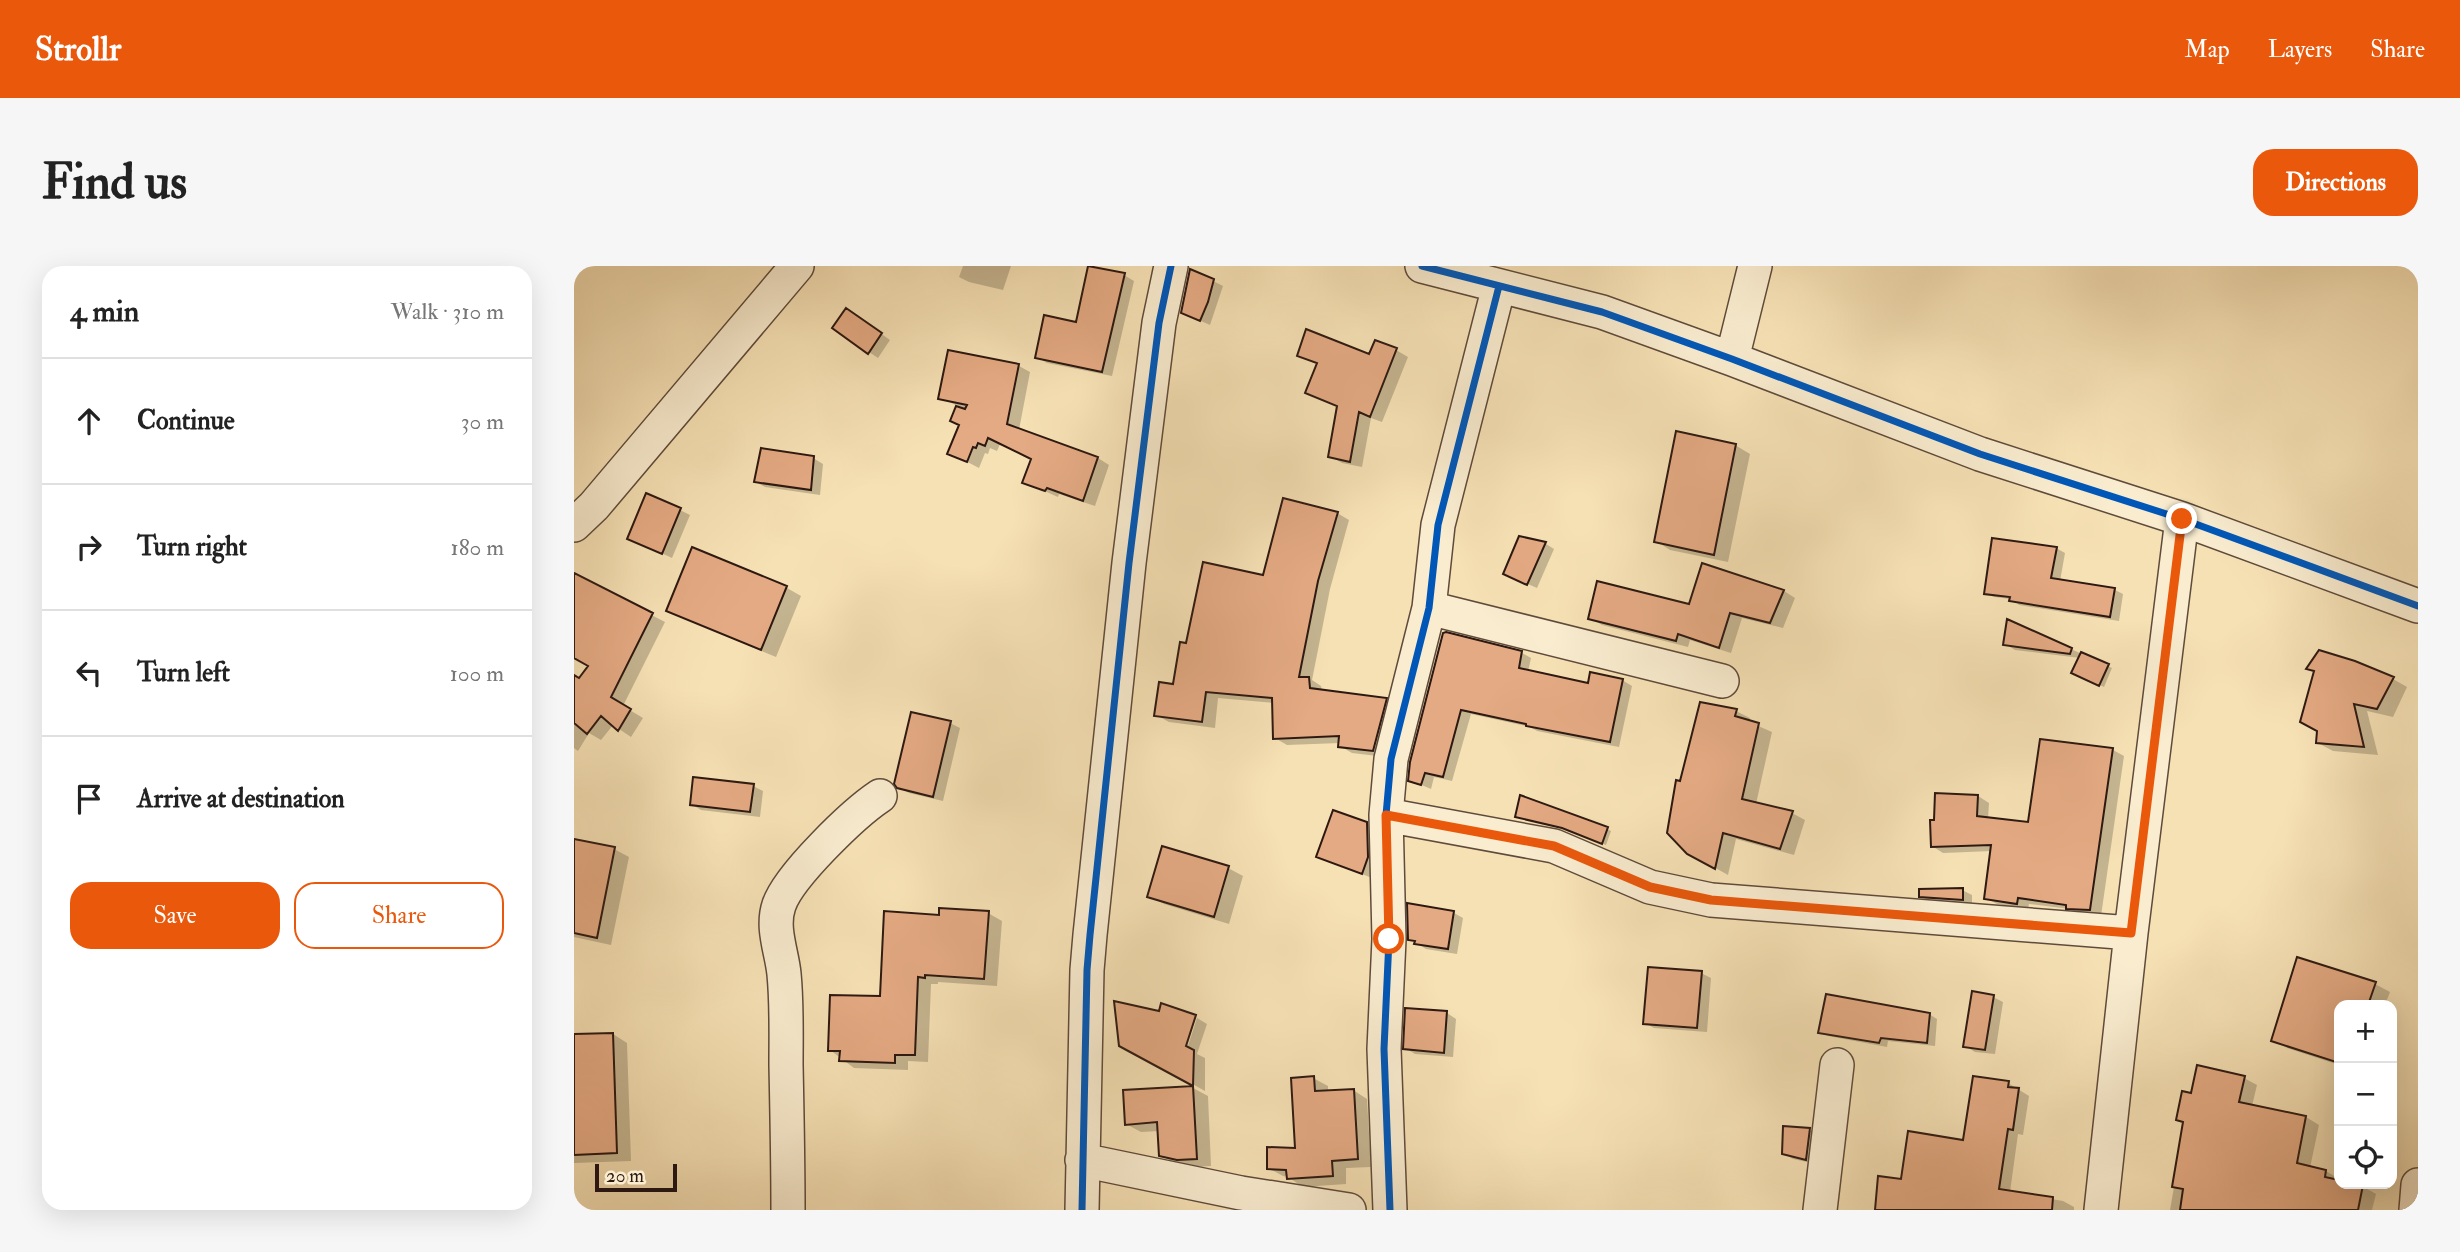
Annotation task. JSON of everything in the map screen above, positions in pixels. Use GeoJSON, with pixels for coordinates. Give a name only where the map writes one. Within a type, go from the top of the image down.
{"type":"FeatureCollection","features":[{"type":"Feature","properties":{"kind":"street"},"geometry":{"type":"LineString","coordinates":[[581,508],[797,266]]}},
{"type":"Feature","properties":{"kind":"street"},"geometry":{"type":"LineString","coordinates":[[1082,1210],[1090,935],[1130,550],[1159,323],[1171,266]]}},
{"type":"Feature","properties":{"kind":"street"},"geometry":{"type":"LineString","coordinates":[[1422,266],[1602,312],[1980,454],[2182,519],[2418,606]]}},
{"type":"Feature","properties":{"kind":"street"},"geometry":{"type":"LineString","coordinates":[[1732,359],[1755,266]]}},
{"type":"Feature","properties":{"kind":"street"},"geometry":{"type":"LineString","coordinates":[[1390,1210],[1384,1049],[1389,939],[1386,815],[1391,760],[1429,608],[1438,525],[1499,286]]}},
{"type":"Feature","properties":{"kind":"street"},"geometry":{"type":"LineString","coordinates":[[2101,1210],[2131,933],[2182,519]]}},
{"type":"Feature","properties":{"kind":"street"},"geometry":{"type":"LineString","coordinates":[[1429,608],[1722,681]]}},
{"type":"Feature","properties":{"kind":"street"},"geometry":{"type":"LineString","coordinates":[[788,1210],[784,974],[776,924],[779,906],[786,891],[817,854],[866,806],[880,796]]}},
{"type":"Feature","properties":{"kind":"street"},"geometry":{"type":"LineString","coordinates":[[1386,815],[1554,846],[1650,887],[1711,900],[2131,933]]}},
{"type":"Feature","properties":{"kind":"street"},"geometry":{"type":"LineString","coordinates":[[1820,1210],[1837,1065]]}},
{"type":"Feature","properties":{"kind":"street"},"geometry":{"type":"LineString","coordinates":[[1082,1160],[1241,1193],[1349,1210]]}},
{"type":"Feature","properties":{"kind":"street"},"geometry":{"type":"LineString","coordinates":[[2416,1210],[2418,1185]]}},
{"type":"Feature","properties":{"kind":"building"},"geometry":{"type":"Polygon","coordinates":[[[1088,266],[1125,273],[1102,372],[1035,358],[1044,315],[1076,322],[1088,266]]]}},
{"type":"Feature","properties":{"kind":"building"},"geometry":{"type":"Polygon","coordinates":[[[1190,269],[1214,279],[1200,321],[1181,313],[1190,269]]]}},
{"type":"Feature","properties":{"kind":"building"},"geometry":{"type":"Polygon","coordinates":[[[846,308],[882,333],[868,354],[832,328],[846,308]]]}},
{"type":"Feature","properties":{"kind":"building"},"geometry":{"type":"Polygon","coordinates":[[[1306,329],[1369,354],[1375,340],[1397,348],[1370,417],[1359,412],[1350,462],[1328,457],[1337,406],[1305,393],[1317,363],[1297,356],[1306,329]]]}},
{"type":"Feature","properties":{"kind":"building"},"geometry":{"type":"Polygon","coordinates":[[[948,350],[1019,364],[1007,424],[1098,457],[1083,501],[1047,488],[1045,491],[1022,483],[1031,459],[988,438],[985,446],[978,443],[976,448],[973,447],[967,462],[947,454],[959,425],[950,421],[956,406],[965,409],[967,405],[938,399],[948,350]]]}},
{"type":"Feature","properties":{"kind":"building"},"geometry":{"type":"Polygon","coordinates":[[[1676,431],[1736,444],[1714,555],[1654,542],[1676,431]]]}},
{"type":"Feature","properties":{"kind":"building"},"geometry":{"type":"Polygon","coordinates":[[[761,448],[814,456],[811,490],[754,482],[761,448]]]}},
{"type":"Feature","properties":{"kind":"building"},"geometry":{"type":"Polygon","coordinates":[[[646,493],[681,508],[662,554],[627,539],[646,493]]]}},
{"type":"Feature","properties":{"kind":"building"},"geometry":{"type":"Polygon","coordinates":[[[1283,498],[1338,512],[1318,581],[1299,677],[1309,677],[1310,688],[1387,698],[1373,751],[1338,747],[1339,736],[1273,739],[1272,698],[1206,692],[1202,722],[1154,716],[1159,682],[1173,684],[1180,642],[1186,643],[1203,562],[1263,575],[1283,498]]]}},
{"type":"Feature","properties":{"kind":"building"},"geometry":{"type":"Polygon","coordinates":[[[1519,536],[1546,542],[1527,585],[1503,574],[1519,536]]]}},
{"type":"Feature","properties":{"kind":"building"},"geometry":{"type":"Polygon","coordinates":[[[1992,538],[2057,547],[2051,578],[2115,588],[2110,617],[2009,601],[2010,597],[1984,594],[1992,538]]]}},
{"type":"Feature","properties":{"kind":"building"},"geometry":{"type":"Polygon","coordinates":[[[692,547],[787,586],[761,650],[666,611],[692,547]]]}},
{"type":"Feature","properties":{"kind":"building"},"geometry":{"type":"Polygon","coordinates":[[[1702,563],[1784,590],[1770,623],[1730,613],[1719,648],[1678,634],[1676,641],[1588,619],[1597,581],[1689,604],[1702,563]]]}},
{"type":"Feature","properties":{"kind":"building"},"geometry":{"type":"Polygon","coordinates":[[[574,573],[653,613],[611,697],[631,709],[618,731],[601,716],[587,734],[574,723],[574,675],[579,678],[588,666],[574,658],[574,573]]]}},
{"type":"Feature","properties":{"kind":"building"},"geometry":{"type":"Polygon","coordinates":[[[2007,619],[2072,648],[2070,654],[2003,645],[2007,619]]]}},
{"type":"Feature","properties":{"kind":"building"},"geometry":{"type":"Polygon","coordinates":[[[1443,633],[1522,651],[1519,668],[1588,683],[1590,672],[1623,679],[1610,742],[1461,710],[1443,777],[1425,773],[1421,785],[1408,781],[1410,762],[1443,633]]]}},
{"type":"Feature","properties":{"kind":"building"},"geometry":{"type":"Polygon","coordinates":[[[2319,650],[2394,677],[2377,709],[2354,704],[2364,747],[2316,743],[2317,731],[2300,722],[2314,671],[2306,669],[2319,650]]]}},
{"type":"Feature","properties":{"kind":"building"},"geometry":{"type":"Polygon","coordinates":[[[2081,652],[2109,664],[2099,686],[2071,673],[2081,652]]]}},
{"type":"Feature","properties":{"kind":"building"},"geometry":{"type":"Polygon","coordinates":[[[1700,702],[1737,709],[1735,716],[1759,723],[1742,799],[1793,811],[1780,849],[1723,833],[1715,869],[1687,854],[1667,833],[1676,780],[1680,781],[1700,702]]]}},
{"type":"Feature","properties":{"kind":"building"},"geometry":{"type":"Polygon","coordinates":[[[911,712],[951,721],[933,797],[897,788],[894,784],[911,712]]]}},
{"type":"Feature","properties":{"kind":"building"},"geometry":{"type":"Polygon","coordinates":[[[2040,739],[2113,748],[2090,910],[2066,909],[2066,905],[2018,898],[2017,904],[1984,899],[1991,845],[1931,847],[1930,820],[1934,820],[1935,793],[1978,795],[1977,816],[2028,822],[2040,739]]]}},
{"type":"Feature","properties":{"kind":"building"},"geometry":{"type":"Polygon","coordinates":[[[693,777],[754,784],[750,812],[690,805],[693,777]]]}},
{"type":"Feature","properties":{"kind":"building"},"geometry":{"type":"Polygon","coordinates":[[[1520,795],[1608,827],[1602,844],[1562,828],[1515,817],[1520,795]]]}},
{"type":"Feature","properties":{"kind":"building"},"geometry":{"type":"Polygon","coordinates":[[[1333,810],[1367,822],[1368,857],[1362,874],[1316,857],[1333,810]]]}},
{"type":"Feature","properties":{"kind":"building"},"geometry":{"type":"Polygon","coordinates":[[[574,839],[615,847],[597,938],[574,933],[574,839]]]}},
{"type":"Feature","properties":{"kind":"building"},"geometry":{"type":"Polygon","coordinates":[[[1162,846],[1229,866],[1214,917],[1147,897],[1162,846]]]}},
{"type":"Feature","properties":{"kind":"building"},"geometry":{"type":"Polygon","coordinates":[[[1963,888],[1963,900],[1919,897],[1919,889],[1963,888]]]}},
{"type":"Feature","properties":{"kind":"building"},"geometry":{"type":"Polygon","coordinates":[[[1407,903],[1454,911],[1448,949],[1414,944],[1415,941],[1408,940],[1407,903]]]}},
{"type":"Feature","properties":{"kind":"building"},"geometry":{"type":"Polygon","coordinates":[[[939,908],[989,911],[984,979],[925,975],[925,978],[918,977],[915,1055],[895,1055],[895,1063],[839,1061],[840,1051],[828,1051],[830,995],[880,996],[884,911],[939,915],[939,908]]]}},
{"type":"Feature","properties":{"kind":"building"},"geometry":{"type":"Polygon","coordinates":[[[2297,957],[2376,982],[2370,1000],[2334,1000],[2334,1061],[2271,1041],[2297,957]]]}},
{"type":"Feature","properties":{"kind":"building"},"geometry":{"type":"Polygon","coordinates":[[[1648,967],[1702,971],[1697,1028],[1643,1024],[1648,967]]]}},
{"type":"Feature","properties":{"kind":"building"},"geometry":{"type":"Polygon","coordinates":[[[1972,991],[1994,995],[1985,1050],[1963,1047],[1972,991]]]}},
{"type":"Feature","properties":{"kind":"building"},"geometry":{"type":"Polygon","coordinates":[[[1826,994],[1930,1013],[1927,1043],[1881,1038],[1879,1043],[1818,1033],[1826,994]]]}},
{"type":"Feature","properties":{"kind":"building"},"geometry":{"type":"Polygon","coordinates":[[[1114,1001],[1159,1011],[1161,1003],[1196,1015],[1186,1046],[1194,1050],[1193,1086],[1119,1046],[1114,1001]]]}},
{"type":"Feature","properties":{"kind":"building"},"geometry":{"type":"Polygon","coordinates":[[[1405,1008],[1447,1011],[1444,1053],[1403,1049],[1405,1008]]]}},
{"type":"Feature","properties":{"kind":"building"},"geometry":{"type":"Polygon","coordinates":[[[613,1033],[617,1153],[574,1155],[574,1034],[613,1033]]]}},
{"type":"Feature","properties":{"kind":"building"},"geometry":{"type":"Polygon","coordinates":[[[2197,1065],[2245,1076],[2239,1102],[2306,1116],[2297,1163],[2326,1170],[2325,1177],[2334,1179],[2334,1189],[2362,1189],[2358,1210],[2180,1210],[2183,1189],[2172,1187],[2183,1122],[2176,1120],[2182,1091],[2191,1093],[2197,1065]]]}},
{"type":"Feature","properties":{"kind":"building"},"geometry":{"type":"Polygon","coordinates":[[[1314,1076],[1315,1091],[1354,1089],[1358,1159],[1332,1161],[1333,1176],[1287,1179],[1286,1170],[1267,1169],[1267,1147],[1295,1148],[1291,1078],[1314,1076]]]}},
{"type":"Feature","properties":{"kind":"building"},"geometry":{"type":"Polygon","coordinates":[[[1973,1076],[2009,1081],[2008,1087],[2019,1088],[2013,1130],[2008,1129],[1999,1189],[2053,1197],[2052,1210],[1875,1210],[1878,1176],[1901,1179],[1908,1131],[1963,1140],[1973,1076]]]}},
{"type":"Feature","properties":{"kind":"building"},"geometry":{"type":"Polygon","coordinates":[[[1193,1086],[1197,1159],[1177,1160],[1159,1156],[1157,1122],[1125,1125],[1123,1090],[1193,1086]]]}},
{"type":"Feature","properties":{"kind":"building"},"geometry":{"type":"Polygon","coordinates":[[[1783,1126],[1810,1128],[1806,1160],[1782,1154],[1783,1126]]]}},
{"type":"Feature","properties":{"kind":"cycle path"},"geometry":{"type":"LineString","coordinates":[[1082,1210],[1090,935],[1129,563],[1159,323],[1171,266]]}},
{"type":"Feature","properties":{"kind":"cycle path"},"geometry":{"type":"LineString","coordinates":[[1422,266],[1602,312],[1980,454],[2182,519],[2418,606]]}},
{"type":"Feature","properties":{"kind":"cycle path"},"geometry":{"type":"LineString","coordinates":[[1390,1210],[1384,1049],[1389,939],[1386,815],[1391,759],[1429,608],[1438,525],[1499,286]]}},
{"type":"Feature","properties":{"kind":"route"},"geometry":{"type":"LineString","coordinates":[[1389,939],[1386,815],[1554,846],[1650,887],[1711,900],[2131,933],[2182,519]]}}]}
